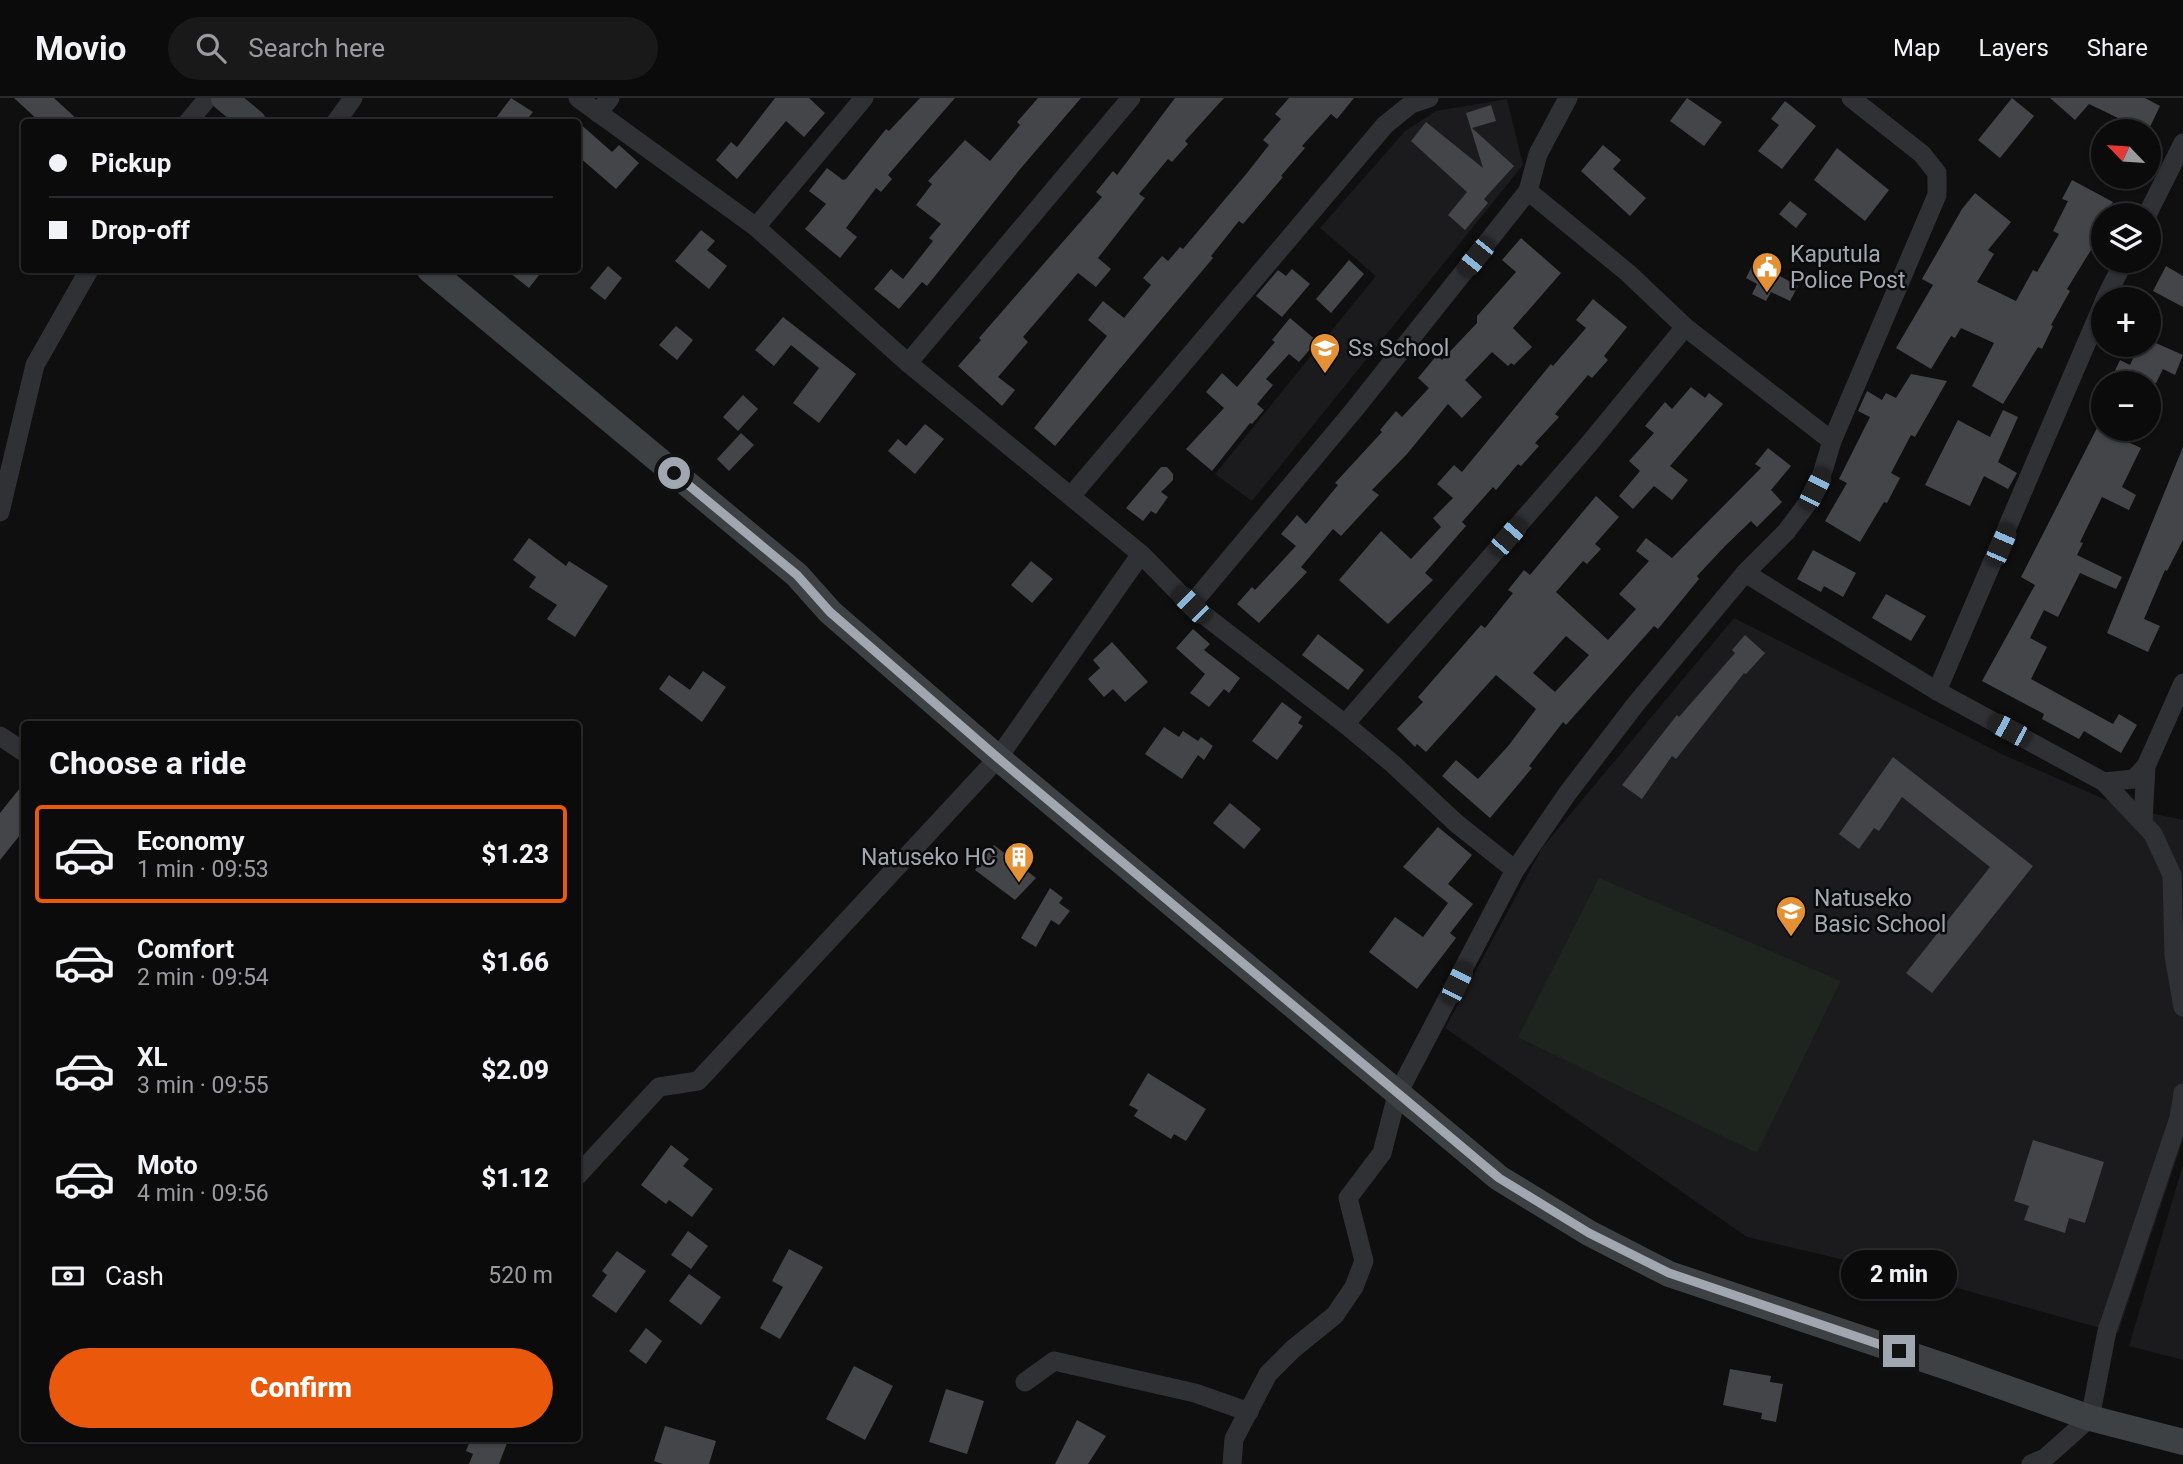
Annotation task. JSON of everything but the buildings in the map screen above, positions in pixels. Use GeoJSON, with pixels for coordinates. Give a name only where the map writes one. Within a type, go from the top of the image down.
{"type":"FeatureCollection","features":[{"type":"Feature","properties":{"kind":"street"},"geometry":{"type":"LineString","coordinates":[[190,119],[208,98]]}},
{"type":"Feature","properties":{"kind":"street"},"geometry":{"type":"LineString","coordinates":[[224,98],[249,119]]}},
{"type":"Feature","properties":{"kind":"street"},"geometry":{"type":"LineString","coordinates":[[338,119],[353,98]]}},
{"type":"Feature","properties":{"kind":"street"},"geometry":{"type":"LineString","coordinates":[[578,98],[604,105],[756,227],[908,363],[1141,554],[1191,605],[1345,724],[1393,764],[1456,824],[1515,870]]}},
{"type":"Feature","properties":{"kind":"street"},"geometry":{"type":"LineString","coordinates":[[756,227],[864,98]]}},
{"type":"Feature","properties":{"kind":"street"},"geometry":{"type":"LineString","coordinates":[[908,363],[1131,98]]}},
{"type":"Feature","properties":{"kind":"street"},"geometry":{"type":"LineString","coordinates":[[1071,496],[1385,125],[1411,104],[1430,98]]}},
{"type":"Feature","properties":{"kind":"street"},"geometry":{"type":"LineString","coordinates":[[1191,605],[1354,410],[1528,191],[1538,154],[1568,98]]}},
{"type":"Feature","properties":{"kind":"street"},"geometry":{"type":"LineString","coordinates":[[1232,1464],[1234,1439],[1268,1374],[1293,1349],[1335,1315],[1354,1287],[1364,1262],[1348,1198],[1382,1153],[1397,1095],[1515,870],[1567,794],[1635,705],[1745,573],[1786,532],[1807,504],[1822,474],[1832,441],[1937,195],[1937,173],[1922,154],[1851,98]]}},
{"type":"Feature","properties":{"kind":"street"},"geometry":{"type":"LineString","coordinates":[[2153,203],[2183,142]]}},
{"type":"Feature","properties":{"kind":"street"},"geometry":{"type":"LineString","coordinates":[[1528,191],[1628,273],[1685,327],[1832,441]]}},
{"type":"Feature","properties":{"kind":"street"},"geometry":{"type":"LineString","coordinates":[[0,512],[35,365],[87,273]]}},
{"type":"Feature","properties":{"kind":"street"},"geometry":{"type":"LineString","coordinates":[[434,273],[797,575],[830,612],[998,758],[1499,1178],[1589,1233],[1669,1273],[2090,1418],[2183,1442]]}},
{"type":"Feature","properties":{"kind":"street"},"geometry":{"type":"LineString","coordinates":[[1345,724],[1588,444],[1685,327]]}},
{"type":"Feature","properties":{"kind":"street"},"geometry":{"type":"LineString","coordinates":[[1937,691],[2091,330]]}},
{"type":"Feature","properties":{"kind":"street"},"geometry":{"type":"LineString","coordinates":[[581,1171],[659,1087],[698,1082],[998,758],[1141,554]]}},
{"type":"Feature","properties":{"kind":"street"},"geometry":{"type":"LineString","coordinates":[[1745,573],[1937,691],[2104,782],[2143,822],[2158,843],[2172,875],[2174,956],[2183,1007]]}},
{"type":"Feature","properties":{"kind":"street"},"geometry":{"type":"LineString","coordinates":[[2104,782],[2134,779],[2146,766],[2183,683]]}},
{"type":"Feature","properties":{"kind":"street"},"geometry":{"type":"LineString","coordinates":[[0,736],[21,750]]}},
{"type":"Feature","properties":{"kind":"street"},"geometry":{"type":"LineString","coordinates":[[2143,822],[2146,766]]}},
{"type":"Feature","properties":{"kind":"street"},"geometry":{"type":"LineString","coordinates":[[2031,1464],[2045,1458],[2090,1418],[2107,1331],[2179,1118],[2183,1093]]}},
{"type":"Feature","properties":{"kind":"street"},"geometry":{"type":"LineString","coordinates":[[1025,1382],[1054,1361],[1195,1393],[1249,1412]]}},
{"type":"Feature","properties":{"kind":"shaded area","name":"Ss School"},"geometry":{"type":"Polygon","coordinates":[[[1507,99],[1523,165],[1252,501],[1215,474],[1376,276],[1320,228],[1405,131],[1436,111],[1507,99]]]}},
{"type":"Feature","properties":{"kind":"shaded area","name":"Natuseko Basic School"},"geometry":{"type":"Polygon","coordinates":[[[1734,618],[2004,755],[2122,807],[2183,820],[2183,1140],[2118,1333],[1925,1279],[1747,1237],[1445,1028],[1542,848],[1734,618]]]}},
{"type":"Feature","properties":{"kind":"shaded area"},"geometry":{"type":"Polygon","coordinates":[[[1599,878],[1841,981],[1757,1153],[1518,1037],[1599,878]]]}},
{"type":"Feature","properties":{"kind":"shaded area"},"geometry":{"type":"Polygon","coordinates":[[[2183,1165],[2183,1360],[2129,1346],[2183,1165]]]}},
{"type":"Feature","properties":{"kind":"place","name":"Kaputula Police Post"},"geometry":{"type":"Point","coordinates":[1767,294]}},
{"type":"Feature","properties":{"kind":"place","name":"Ss School"},"geometry":{"type":"Point","coordinates":[1325,375]}},
{"type":"Feature","properties":{"kind":"place","name":"Natuseko HC"},"geometry":{"type":"Point","coordinates":[1019,884]}},
{"type":"Feature","properties":{"kind":"place","name":"Natuseko Basic School"},"geometry":{"type":"Point","coordinates":[1791,938]}},
{"type":"Feature","properties":{"kind":"route"},"geometry":{"type":"LineString","coordinates":[[674,473],[797,575],[830,612],[998,758],[1499,1178],[1589,1233],[1669,1273],[1899,1351]]}}]}
